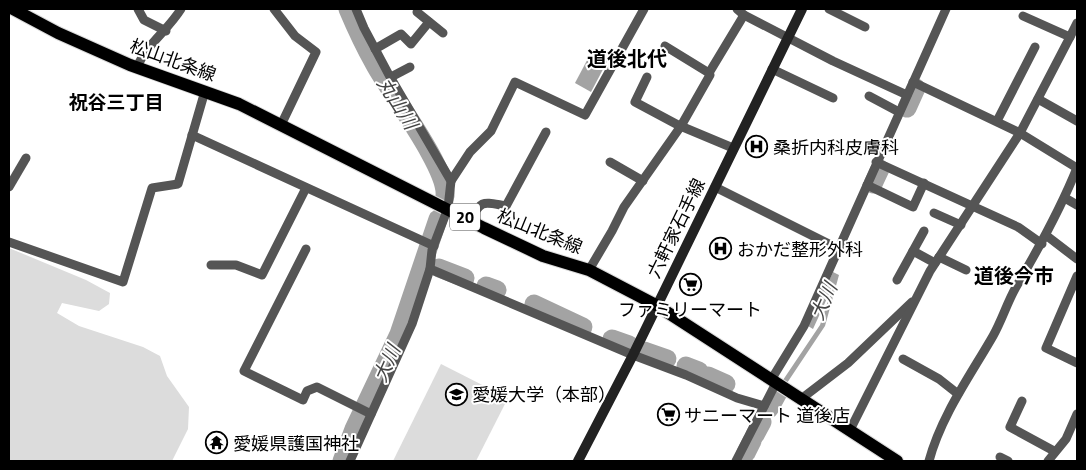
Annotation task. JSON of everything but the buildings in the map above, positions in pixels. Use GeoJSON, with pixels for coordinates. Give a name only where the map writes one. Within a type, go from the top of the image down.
{"type":"FeatureCollection","features":[{"type":"Feature","properties":{"kind":"main road","name":"松山北条線"},"geometry":{"type":"LineString","coordinates":[[12,9],[58,33],[137,67],[239,104],[543,256],[589,270],[656,305],[897,461]]}},
{"type":"Feature","properties":{"kind":"main road","name":"六軒家石手線"},"geometry":{"type":"LineString","coordinates":[[578,461],[633,355],[802,9]]}},
{"type":"Feature","properties":{"kind":"street"},"geometry":{"type":"LineString","coordinates":[[138,9],[144,20],[166,31]]}},
{"type":"Feature","properties":{"kind":"street"},"geometry":{"type":"LineString","coordinates":[[137,67],[144,53],[166,31],[181,9]]}},
{"type":"Feature","properties":{"kind":"street"},"geometry":{"type":"LineString","coordinates":[[274,9],[295,36],[316,52],[281,125]]}},
{"type":"Feature","properties":{"kind":"street"},"geometry":{"type":"LineString","coordinates":[[356,9],[390,77],[451,181]]}},
{"type":"Feature","properties":{"kind":"street"},"geometry":{"type":"LineString","coordinates":[[350,461],[406,339],[430,269],[432,244],[448,208],[451,181],[470,152],[491,131],[515,82],[585,115],[644,9]]}},
{"type":"Feature","properties":{"kind":"street"},"geometry":{"type":"LineString","coordinates":[[829,9],[865,27]]}},
{"type":"Feature","properties":{"kind":"street"},"geometry":{"type":"LineString","coordinates":[[739,460],[774,381],[804,326],[946,9]]}},
{"type":"Feature","properties":{"kind":"street"},"geometry":{"type":"LineString","coordinates":[[589,270],[598,252],[610,236],[624,206],[681,126],[710,75],[709,73],[740,11],[833,61],[907,95]]}},
{"type":"Feature","properties":{"kind":"street"},"geometry":{"type":"LineString","coordinates":[[417,12],[443,33]]}},
{"type":"Feature","properties":{"kind":"street"},"geometry":{"type":"LineString","coordinates":[[1023,16],[1070,37]]}},
{"type":"Feature","properties":{"kind":"street"},"geometry":{"type":"LineString","coordinates":[[375,49],[401,34],[411,44],[430,22]]}},
{"type":"Feature","properties":{"kind":"street"},"geometry":{"type":"LineString","coordinates":[[850,430],[937,260],[974,207],[1020,133],[1077,23]]}},
{"type":"Feature","properties":{"kind":"street"},"geometry":{"type":"LineString","coordinates":[[665,46],[709,73]]}},
{"type":"Feature","properties":{"kind":"street"},"geometry":{"type":"LineString","coordinates":[[997,121],[1035,47]]}},
{"type":"Feature","properties":{"kind":"street"},"geometry":{"type":"LineString","coordinates":[[390,77],[410,66]]}},
{"type":"Feature","properties":{"kind":"street"},"geometry":{"type":"LineString","coordinates":[[772,69],[833,98]]}},
{"type":"Feature","properties":{"kind":"street"},"geometry":{"type":"LineString","coordinates":[[647,77],[635,102],[681,126],[733,148]]}},
{"type":"Feature","properties":{"kind":"street"},"geometry":{"type":"LineString","coordinates":[[912,82],[997,121],[1077,168],[1045,240],[1017,286],[991,339],[958,394],[934,445],[929,461]]}},
{"type":"Feature","properties":{"kind":"street"},"geometry":{"type":"LineString","coordinates":[[9,242],[123,282],[152,188],[178,184],[205,91]]}},
{"type":"Feature","properties":{"kind":"street"},"geometry":{"type":"LineString","coordinates":[[869,96],[899,112]]}},
{"type":"Feature","properties":{"kind":"street"},"geometry":{"type":"LineString","coordinates":[[1038,99],[1077,120]]}},
{"type":"Feature","properties":{"kind":"street"},"geometry":{"type":"LineString","coordinates":[[470,220],[482,202],[506,206],[546,132]]}},
{"type":"Feature","properties":{"kind":"street"},"geometry":{"type":"LineString","coordinates":[[192,135],[432,244]]}},
{"type":"Feature","properties":{"kind":"street"},"geometry":{"type":"LineString","coordinates":[[9,187],[26,158]]}},
{"type":"Feature","properties":{"kind":"street"},"geometry":{"type":"LineString","coordinates":[[610,162],[643,181]]}},
{"type":"Feature","properties":{"kind":"street"},"geometry":{"type":"LineString","coordinates":[[876,162],[1045,240],[1077,259]]}},
{"type":"Feature","properties":{"kind":"street"},"geometry":{"type":"LineString","coordinates":[[866,185],[913,206],[924,183]]}},
{"type":"Feature","properties":{"kind":"street"},"geometry":{"type":"LineString","coordinates":[[714,187],[839,249]]}},
{"type":"Feature","properties":{"kind":"street"},"geometry":{"type":"LineString","coordinates":[[211,264],[236,265],[262,275],[306,188]]}},
{"type":"Feature","properties":{"kind":"street"},"geometry":{"type":"LineString","coordinates":[[1065,198],[1077,205]]}},
{"type":"Feature","properties":{"kind":"street"},"geometry":{"type":"LineString","coordinates":[[934,213],[961,226]]}},
{"type":"Feature","properties":{"kind":"street"},"geometry":{"type":"LineString","coordinates":[[896,280],[924,231]]}},
{"type":"Feature","properties":{"kind":"street"},"geometry":{"type":"LineString","coordinates":[[306,249],[244,372],[303,400],[307,391],[317,387],[370,414]]}},
{"type":"Feature","properties":{"kind":"street"},"geometry":{"type":"LineString","coordinates":[[913,251],[966,270]]}},
{"type":"Feature","properties":{"kind":"street"},"geometry":{"type":"LineString","coordinates":[[430,269],[633,355],[686,374],[737,398],[764,406]]}},
{"type":"Feature","properties":{"kind":"street"},"geometry":{"type":"LineString","coordinates":[[1077,276],[1046,348],[1077,363]]}},
{"type":"Feature","properties":{"kind":"street"},"geometry":{"type":"LineString","coordinates":[[801,399],[848,363],[917,296]]}},
{"type":"Feature","properties":{"kind":"street"},"geometry":{"type":"LineString","coordinates":[[903,359],[939,379],[958,394]]}},
{"type":"Feature","properties":{"kind":"street"},"geometry":{"type":"LineString","coordinates":[[1022,401],[1010,427],[1054,452]]}},
{"type":"Feature","properties":{"kind":"street"},"geometry":{"type":"LineString","coordinates":[[1048,461],[1066,438],[1077,414]]}},
{"type":"Feature","properties":{"kind":"shaded area"},"geometry":{"type":"Polygon","coordinates":[[[9,248],[86,280],[110,293],[109,304],[99,311],[62,303],[57,313],[79,326],[143,347],[160,356],[167,376],[189,407],[188,429],[172,461],[9,461],[9,248]]]}},
{"type":"Feature","properties":{"kind":"shaded area"},"geometry":{"type":"Polygon","coordinates":[[[441,364],[508,398],[476,461],[393,461],[441,364]]]}},
{"type":"Feature","properties":{"kind":"water"},"geometry":{"type":"Polygon","coordinates":[[[593,49],[609,58],[591,92],[575,83],[593,49]]]}},
{"type":"Feature","properties":{"kind":"water"},"geometry":{"type":"Polygon","coordinates":[[[833,272],[839,275],[825,326],[787,383],[783,380],[820,325],[834,283],[813,329],[808,326],[833,272]]]}},
{"type":"Feature","properties":{"kind":"waterway","name":"丸山川"},"geometry":{"type":"LineString","coordinates":[[348,9],[382,78],[428,150],[443,183],[445,196]]}},
{"type":"Feature","properties":{"kind":"waterway"},"geometry":{"type":"LineString","coordinates":[[907,108],[916,88]]}},
{"type":"Feature","properties":{"kind":"waterway"},"geometry":{"type":"LineString","coordinates":[[873,184],[880,169]]}},
{"type":"Feature","properties":{"kind":"waterway","name":"大川"},"geometry":{"type":"LineString","coordinates":[[342,461],[354,429],[399,334],[438,219]]}},
{"type":"Feature","properties":{"kind":"waterway","name":"大川"},"geometry":{"type":"LineString","coordinates":[[439,268],[465,278]]}},
{"type":"Feature","properties":{"kind":"waterway","name":"大川"},"geometry":{"type":"LineString","coordinates":[[486,286],[497,290]]}},
{"type":"Feature","properties":{"kind":"waterway","name":"大川"},"geometry":{"type":"LineString","coordinates":[[534,304],[583,327]]}},
{"type":"Feature","properties":{"kind":"waterway","name":"大川"},"geometry":{"type":"LineString","coordinates":[[612,339],[629,345]]}},
{"type":"Feature","properties":{"kind":"waterway","name":"大川"},"geometry":{"type":"LineString","coordinates":[[644,351],[667,359]]}},
{"type":"Feature","properties":{"kind":"waterway","name":"大川"},"geometry":{"type":"LineString","coordinates":[[686,366],[699,371]]}},
{"type":"Feature","properties":{"kind":"waterway","name":"大川"},"geometry":{"type":"LineString","coordinates":[[708,376],[726,384]]}},
{"type":"Feature","properties":{"kind":"waterway"},"geometry":{"type":"LineString","coordinates":[[769,409],[780,389]]}},
{"type":"Feature","properties":{"kind":"waterway"},"geometry":{"type":"LineString","coordinates":[[755,435],[762,422]]}},
{"type":"Feature","properties":{"kind":"waterway"},"geometry":{"type":"LineString","coordinates":[[746,453],[752,441]]}},
{"type":"Feature","properties":{"kind":"place","name":"桑折内科皮膚科"},"geometry":{"type":"Point","coordinates":[757,147]}},
{"type":"Feature","properties":{"kind":"place","name":"おかだ整形外科"},"geometry":{"type":"Point","coordinates":[721,249]}},
{"type":"Feature","properties":{"kind":"place","name":"ファミリーマート"},"geometry":{"type":"Point","coordinates":[690,284]}},
{"type":"Feature","properties":{"kind":"place","name":"愛媛大学（本部）"},"geometry":{"type":"Point","coordinates":[456,394]}},
{"type":"Feature","properties":{"kind":"place","name":"サニーマート 道後店"},"geometry":{"type":"Point","coordinates":[668,415]}},
{"type":"Feature","properties":{"kind":"place","name":"愛媛県護国神社"},"geometry":{"type":"Point","coordinates":[217,443]}},
{"type":"Feature","properties":{"kind":"district","name":"道後北代"},"geometry":{"type":"Point","coordinates":[627,58]}},
{"type":"Feature","properties":{"kind":"district","name":"祝谷三丁目"},"geometry":{"type":"Point","coordinates":[116,101]}},
{"type":"Feature","properties":{"kind":"district","name":"道後今市"},"geometry":{"type":"Point","coordinates":[1014,275]}}]}
